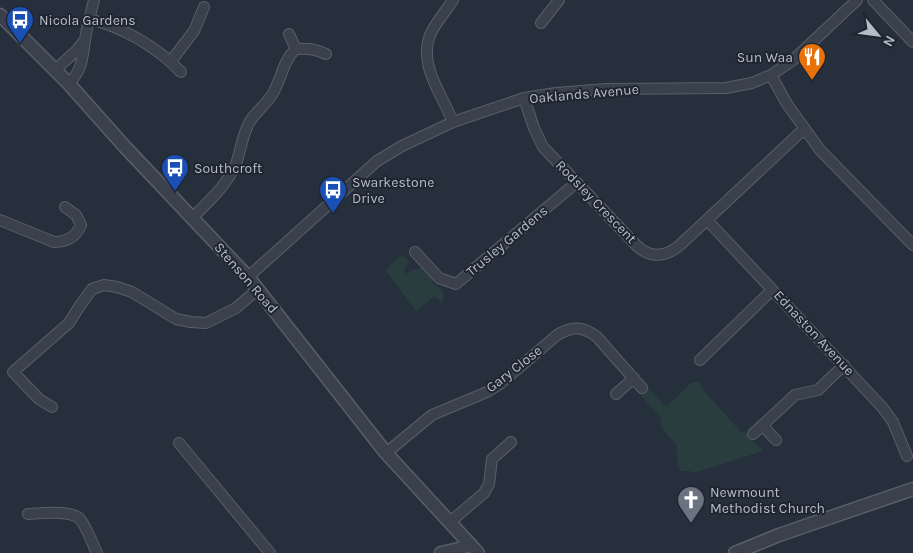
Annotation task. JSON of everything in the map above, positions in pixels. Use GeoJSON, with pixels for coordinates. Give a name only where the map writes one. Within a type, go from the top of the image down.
{"type":"FeatureCollection","features":[{"type":"Feature","properties":{"kind":"street"},"geometry":{"type":"LineString","coordinates":[[69,84],[82,64],[84,41],[94,0]]}},
{"type":"Feature","properties":{"kind":"street"},"geometry":{"type":"LineString","coordinates":[[453,0],[432,32],[426,58],[453,122]]}},
{"type":"Feature","properties":{"kind":"street"},"geometry":{"type":"LineString","coordinates":[[541,24],[558,0]]}},
{"type":"Feature","properties":{"kind":"street","name":"Oaklands Avenue"},"geometry":{"type":"LineString","coordinates":[[248,278],[378,161],[402,146],[453,122],[524,98],[556,93],[606,89],[726,88],[752,83],[771,75],[798,56],[857,0]]}},
{"type":"Feature","properties":{"kind":"street"},"geometry":{"type":"LineString","coordinates":[[873,0],[913,42]]}},
{"type":"Feature","properties":{"kind":"street"},"geometry":{"type":"LineString","coordinates":[[171,62],[194,31],[206,8]]}},
{"type":"Feature","properties":{"kind":"street","name":"Stenson Road"},"geometry":{"type":"LineString","coordinates":[[0,15],[69,84],[125,147],[258,289],[386,453],[474,549]]}},
{"type":"Feature","properties":{"kind":"street"},"geometry":{"type":"LineString","coordinates":[[89,19],[117,27],[171,62],[180,72]]}},
{"type":"Feature","properties":{"kind":"street"},"geometry":{"type":"LineString","coordinates":[[289,34],[296,49]]}},
{"type":"Feature","properties":{"kind":"street"},"geometry":{"type":"LineString","coordinates":[[55,70],[76,52],[84,41]]}},
{"type":"Feature","properties":{"kind":"street"},"geometry":{"type":"LineString","coordinates":[[192,218],[230,174],[250,121],[272,96],[286,62],[296,49],[316,49],[326,54]]}},
{"type":"Feature","properties":{"kind":"street"},"geometry":{"type":"LineString","coordinates":[[771,75],[787,104],[820,150],[913,245]]}},
{"type":"Feature","properties":{"kind":"street","name":"Rodsley Crescent"},"geometry":{"type":"LineString","coordinates":[[524,98],[534,128],[543,147],[637,246],[650,254],[656,255],[669,253],[680,246],[804,128]]}},
{"type":"Feature","properties":{"kind":"street","name":"Trusley Gardens"},"geometry":{"type":"LineString","coordinates":[[415,252],[439,278],[456,284],[576,183]]}},
{"type":"Feature","properties":{"kind":"street"},"geometry":{"type":"LineString","coordinates":[[0,220],[54,242],[63,242],[72,237],[78,231],[81,224],[76,215],[65,207]]}},
{"type":"Feature","properties":{"kind":"street","name":"Ednaston Avenue"},"geometry":{"type":"LineString","coordinates":[[706,220],[882,407],[893,422],[907,456]]}},
{"type":"Feature","properties":{"kind":"street"},"geometry":{"type":"LineString","coordinates":[[52,407],[39,400],[13,372],[69,323],[92,289],[104,286],[117,287],[132,292],[176,319],[206,323],[236,308],[258,289]]}},
{"type":"Feature","properties":{"kind":"street"},"geometry":{"type":"LineString","coordinates":[[700,360],[772,290]]}},
{"type":"Feature","properties":{"kind":"street","name":"Gary Close"},"geometry":{"type":"LineString","coordinates":[[386,453],[432,415],[487,392],[500,384],[566,329],[578,328],[590,332],[642,388]]}},
{"type":"Feature","properties":{"kind":"street"},"geometry":{"type":"LineString","coordinates":[[753,434],[795,395],[818,390],[844,365]]}},
{"type":"Feature","properties":{"kind":"street"},"geometry":{"type":"LineString","coordinates":[[616,394],[634,378]]}},
{"type":"Feature","properties":{"kind":"street"},"geometry":{"type":"LineString","coordinates":[[762,425],[776,440]]}},
{"type":"Feature","properties":{"kind":"street"},"geometry":{"type":"LineString","coordinates":[[450,522],[484,493],[489,484],[492,459],[511,442]]}},
{"type":"Feature","properties":{"kind":"street"},"geometry":{"type":"LineString","coordinates":[[179,443],[270,553]]}},
{"type":"Feature","properties":{"kind":"street"},"geometry":{"type":"LineString","coordinates":[[735,553],[779,535],[913,489]]}},
{"type":"Feature","properties":{"kind":"street"},"geometry":{"type":"LineString","coordinates":[[28,514],[62,513],[80,518],[97,553]]}},
{"type":"Feature","properties":{"kind":"street"},"geometry":{"type":"LineString","coordinates":[[441,553],[459,549],[474,549]]}},
{"type":"Feature","properties":{"kind":"shaded area"},"geometry":{"type":"Polygon","coordinates":[[[402,255],[409,261],[404,271],[408,274],[412,270],[422,268],[433,280],[432,283],[443,291],[444,296],[441,303],[435,296],[416,311],[385,270],[402,255]]]}},
{"type":"Feature","properties":{"kind":"shaded area"},"geometry":{"type":"Polygon","coordinates":[[[698,381],[706,393],[741,432],[746,432],[763,451],[694,473],[691,471],[680,471],[677,461],[677,446],[662,428],[660,416],[640,395],[648,387],[666,407],[691,383],[698,381]]]}},
{"type":"Feature","properties":{"kind":"place","name":"Nicola Gardens"},"geometry":{"type":"Point","coordinates":[20,44]}},
{"type":"Feature","properties":{"kind":"place","name":"Sun Waa"},"geometry":{"type":"Point","coordinates":[812,81]}},
{"type":"Feature","properties":{"kind":"place","name":"Southcroft"},"geometry":{"type":"Point","coordinates":[175,192]}},
{"type":"Feature","properties":{"kind":"place","name":"Swarkestone Drive"},"geometry":{"type":"Point","coordinates":[333,214]}},
{"type":"Feature","properties":{"kind":"place","name":"Newmount Methodist Church"},"geometry":{"type":"Point","coordinates":[691,524]}}]}
